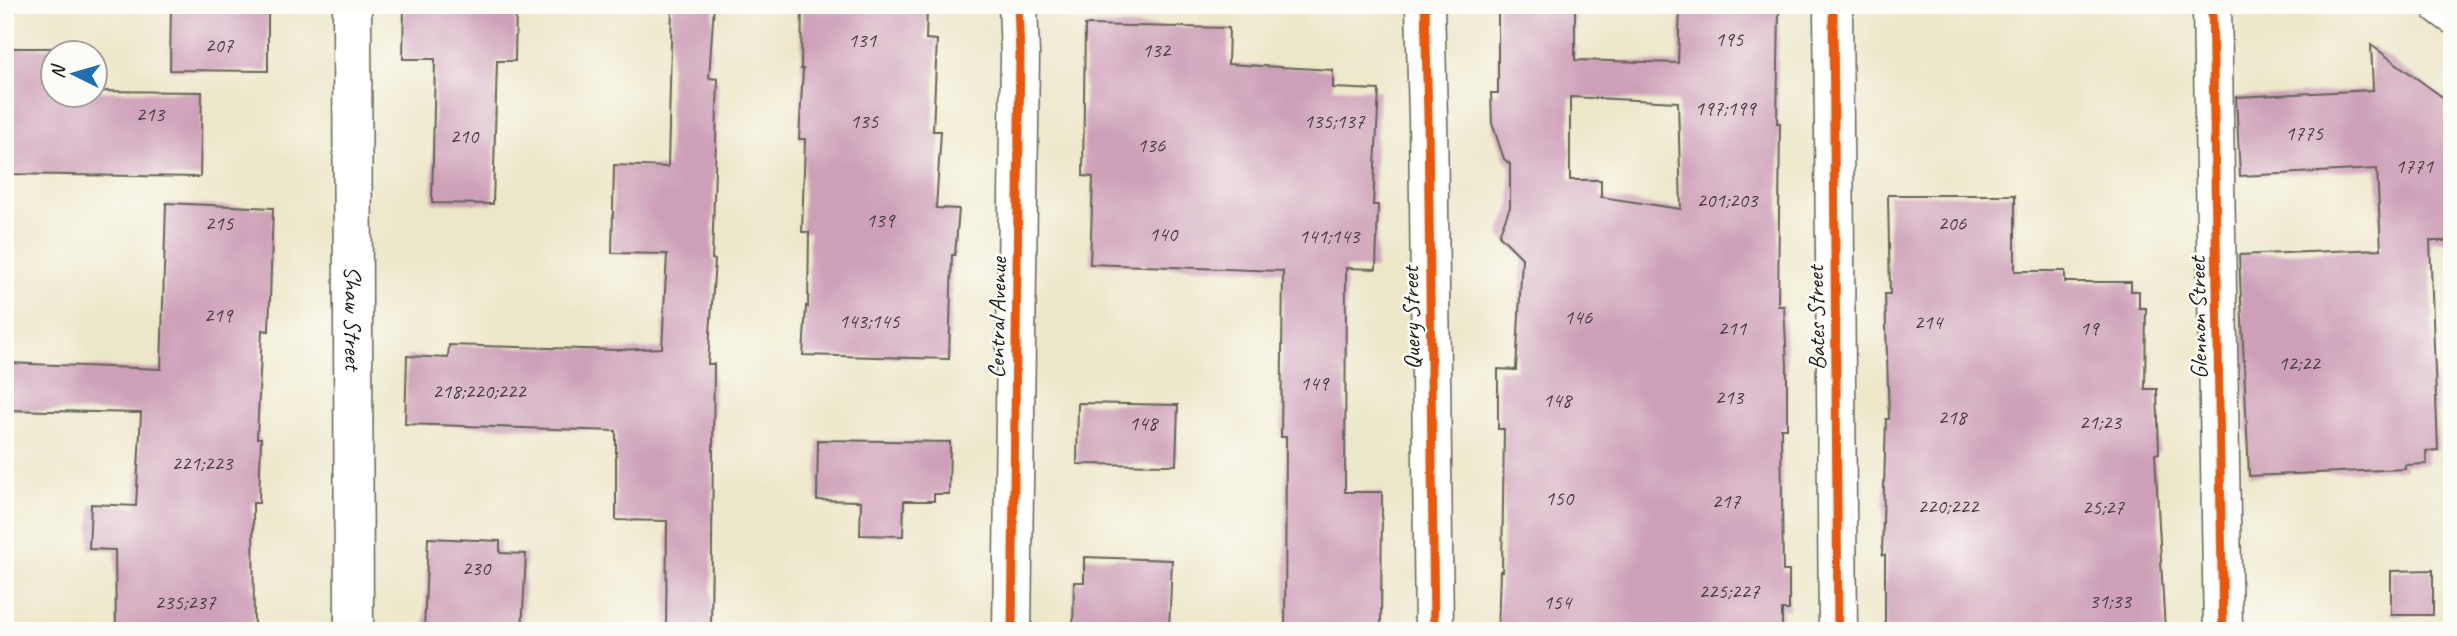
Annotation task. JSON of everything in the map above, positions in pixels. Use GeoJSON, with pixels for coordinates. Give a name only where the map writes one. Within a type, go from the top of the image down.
{"type":"FeatureCollection","features":[{"type":"Feature","properties":{"kind":"street","name":"Shaw Street"},"geometry":{"type":"LineString","coordinates":[[352,5],[354,631]]}},
{"type":"Feature","properties":{"kind":"street","name":"Central Avenue"},"geometry":{"type":"LineString","coordinates":[[1012,631],[1020,55],[1018,5]]}},
{"type":"Feature","properties":{"kind":"street","name":"Query Street"},"geometry":{"type":"LineString","coordinates":[[1425,5],[1434,631]]}},
{"type":"Feature","properties":{"kind":"street","name":"Bates Street"},"geometry":{"type":"LineString","coordinates":[[1833,5],[1838,631]]}},
{"type":"Feature","properties":{"kind":"street","name":"Glennon Street"},"geometry":{"type":"LineString","coordinates":[[2212,5],[2224,631]]}},
{"type":"Feature","properties":{"kind":"street"},"geometry":{"type":"LineString","coordinates":[[2440,5],[2452,14]]}},
{"type":"Feature","properties":{"kind":"building"},"geometry":{"type":"Polygon","coordinates":[[[171,5],[268,5],[268,71],[170,70],[171,5]]]}},
{"type":"Feature","properties":{"kind":"building"},"geometry":{"type":"Polygon","coordinates":[[[404,5],[516,5],[515,61],[497,61],[493,204],[432,203],[435,59],[403,59],[404,5]]]}},
{"type":"Feature","properties":{"kind":"building"},"geometry":{"type":"Polygon","coordinates":[[[672,5],[714,5],[709,78],[718,79],[712,259],[715,260],[708,364],[714,364],[711,631],[666,631],[667,521],[616,520],[616,431],[405,424],[407,356],[448,358],[449,345],[617,350],[662,348],[667,254],[612,253],[614,165],[668,167],[672,5]]]}},
{"type":"Feature","properties":{"kind":"building"},"geometry":{"type":"Polygon","coordinates":[[[802,5],[927,9],[926,39],[937,40],[933,131],[941,131],[936,208],[959,209],[955,255],[952,255],[949,359],[803,355],[806,306],[808,307],[809,232],[802,232],[805,139],[799,139],[803,69],[802,5]]]}},
{"type":"Feature","properties":{"kind":"building"},"geometry":{"type":"Polygon","coordinates":[[[1498,5],[1575,5],[1575,60],[1678,63],[1680,5],[1729,5],[1729,9],[1779,10],[1778,306],[1784,306],[1787,365],[1787,428],[1781,428],[1783,571],[1789,571],[1789,610],[1782,610],[1782,631],[1498,631],[1502,571],[1504,429],[1498,429],[1498,369],[1516,370],[1522,258],[1499,235],[1510,207],[1510,164],[1504,159],[1492,123],[1491,93],[1498,93],[1498,5]],[[1570,97],[1570,180],[1601,180],[1601,197],[1681,209],[1678,102],[1570,97]]]}},
{"type":"Feature","properties":{"kind":"building"},"geometry":{"type":"Polygon","coordinates":[[[1085,25],[1229,28],[1228,64],[1333,70],[1333,88],[1379,90],[1373,205],[1378,205],[1376,269],[1346,268],[1345,492],[1382,492],[1381,631],[1285,631],[1286,437],[1281,437],[1283,271],[1090,264],[1093,177],[1083,176],[1085,25]]]}},
{"type":"Feature","properties":{"kind":"building"},"geometry":{"type":"Polygon","coordinates":[[[2371,45],[2452,104],[2452,241],[2430,241],[2438,450],[2426,451],[2427,464],[2405,465],[2405,469],[2249,476],[2239,255],[2381,249],[2377,169],[2240,176],[2236,97],[2373,90],[2371,45]]]}},
{"type":"Feature","properties":{"kind":"building"},"geometry":{"type":"Polygon","coordinates":[[[5,48],[38,48],[38,108],[108,108],[108,91],[202,92],[200,177],[5,174],[5,48]]]}},
{"type":"Feature","properties":{"kind":"building"},"geometry":{"type":"Polygon","coordinates":[[[1888,195],[2015,195],[2015,271],[2065,271],[2065,282],[2131,282],[2131,291],[2139,291],[2139,308],[2146,308],[2145,389],[2157,389],[2159,453],[2155,454],[2165,631],[1885,631],[1885,555],[1882,555],[1886,419],[1889,419],[1885,294],[1890,294],[1888,195]]]}},
{"type":"Feature","properties":{"kind":"building"},"geometry":{"type":"Polygon","coordinates":[[[166,203],[273,208],[269,331],[262,330],[257,438],[261,438],[259,503],[253,503],[254,631],[116,631],[115,550],[89,549],[91,504],[136,506],[141,413],[5,410],[5,363],[161,369],[166,203]]]}},
{"type":"Feature","properties":{"kind":"building"},"geometry":{"type":"Polygon","coordinates":[[[1078,403],[1178,405],[1176,465],[1077,464],[1078,403]]]}},
{"type":"Feature","properties":{"kind":"building"},"geometry":{"type":"Polygon","coordinates":[[[818,440],[950,442],[949,494],[934,494],[934,501],[904,501],[903,536],[860,535],[861,501],[817,500],[818,440]]]}},
{"type":"Feature","properties":{"kind":"building"},"geometry":{"type":"Polygon","coordinates":[[[428,538],[500,541],[500,553],[526,554],[522,631],[424,631],[428,538]]]}},
{"type":"Feature","properties":{"kind":"building"},"geometry":{"type":"Polygon","coordinates":[[[1084,557],[1172,560],[1169,631],[1073,631],[1074,582],[1084,582],[1084,557]]]}},
{"type":"Feature","properties":{"kind":"building"},"geometry":{"type":"Polygon","coordinates":[[[2433,570],[2433,615],[2391,615],[2391,571],[2433,570]]]}},
{"type":"Feature","properties":{"kind":"cycle path"},"geometry":{"type":"LineString","coordinates":[[1012,631],[1020,55],[1018,5]]}},
{"type":"Feature","properties":{"kind":"cycle path"},"geometry":{"type":"LineString","coordinates":[[1425,5],[1434,631]]}},
{"type":"Feature","properties":{"kind":"cycle path"},"geometry":{"type":"LineString","coordinates":[[1833,5],[1838,631]]}},
{"type":"Feature","properties":{"kind":"cycle path"},"geometry":{"type":"LineString","coordinates":[[2212,5],[2223,631]]}}]}
